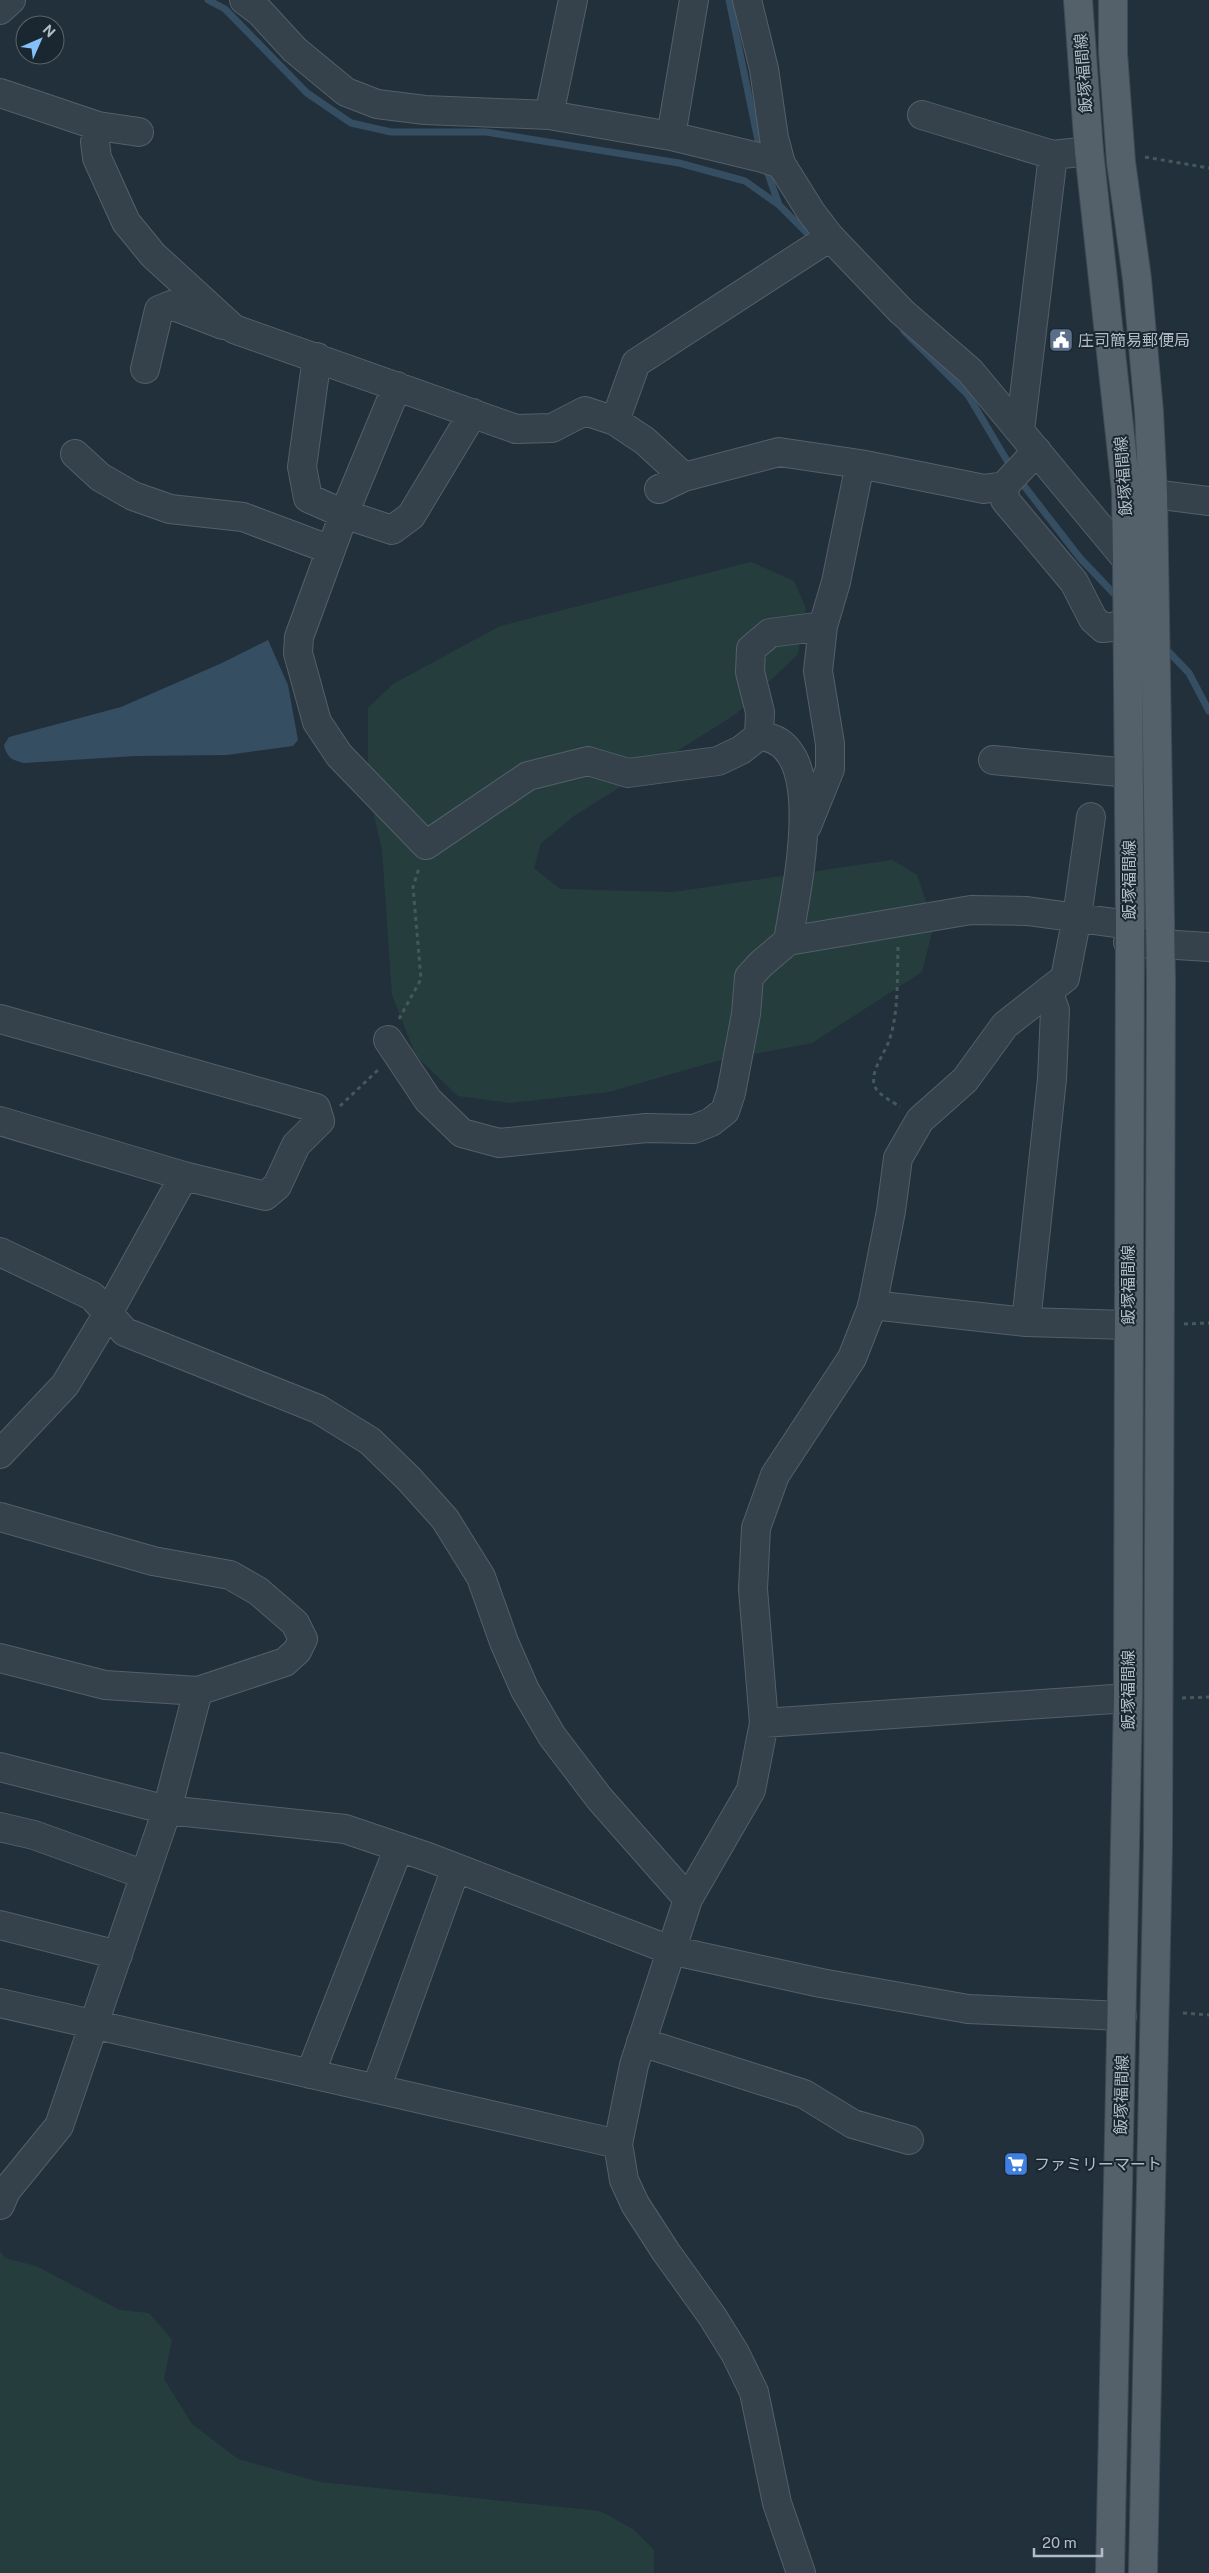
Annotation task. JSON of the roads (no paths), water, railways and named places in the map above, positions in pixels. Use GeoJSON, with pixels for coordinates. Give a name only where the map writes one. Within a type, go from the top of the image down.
{"type":"FeatureCollection","features":[{"type":"Feature","properties":{"kind":"main road","name":"飯塚福間線"},"geometry":{"type":"LineString","coordinates":[[1078,0],[1089,151],[1126,490],[1128,625],[1128,1698],[1110,2573]]}},
{"type":"Feature","properties":{"kind":"main road","name":"飯塚福間線"},"geometry":{"type":"LineString","coordinates":[[1114,0],[1113,53],[1120,153],[1137,279],[1149,412],[1153,494],[1161,944],[1162,1161],[1158,1846],[1143,2573]]}},
{"type":"Feature","properties":{"kind":"street"},"geometry":{"type":"LineString","coordinates":[[0,10],[11,0]]}},
{"type":"Feature","properties":{"kind":"street"},"geometry":{"type":"LineString","coordinates":[[244,0],[260,12],[294,50],[346,92],[377,104],[425,110],[549,115],[670,136],[781,164]]}},
{"type":"Feature","properties":{"kind":"street"},"geometry":{"type":"LineString","coordinates":[[549,115],[573,0]]}},
{"type":"Feature","properties":{"kind":"street"},"geometry":{"type":"LineString","coordinates":[[670,136],[694,0]]}},
{"type":"Feature","properties":{"kind":"street"},"geometry":{"type":"LineString","coordinates":[[747,0],[764,69],[774,138],[781,164],[830,237],[902,312],[970,371],[1127,560]]}},
{"type":"Feature","properties":{"kind":"street"},"geometry":{"type":"LineString","coordinates":[[0,93],[98,126],[139,132]]}},
{"type":"Feature","properties":{"kind":"street"},"geometry":{"type":"LineString","coordinates":[[922,115],[1053,155],[1089,151]]}},
{"type":"Feature","properties":{"kind":"street"},"geometry":{"type":"LineString","coordinates":[[98,126],[95,142],[98,158],[126,222],[153,255],[234,329]]}},
{"type":"Feature","properties":{"kind":"street"},"geometry":{"type":"LineString","coordinates":[[1053,155],[1028,441],[1004,486],[1005,500],[1074,582],[1092,619],[1103,628],[1128,625]]}},
{"type":"Feature","properties":{"kind":"street"},"geometry":{"type":"LineString","coordinates":[[616,421],[636,363],[830,237]]}},
{"type":"Feature","properties":{"kind":"street"},"geometry":{"type":"LineString","coordinates":[[145,369],[159,310],[171,305],[516,429],[552,428],[585,411],[616,421],[645,441],[684,477]]}},
{"type":"Feature","properties":{"kind":"street"},"geometry":{"type":"LineString","coordinates":[[316,357],[302,467],[308,498],[344,514],[392,530],[412,516],[473,413]]}},
{"type":"Feature","properties":{"kind":"street"},"geometry":{"type":"LineString","coordinates":[[397,386],[344,514],[299,637],[298,653],[317,722],[339,755],[426,845],[528,776],[588,760],[628,773],[718,761],[741,750],[759,736],[771,736],[784,746],[795,759],[803,801],[804,833],[788,941]]}},
{"type":"Feature","properties":{"kind":"street"},"geometry":{"type":"LineString","coordinates":[[659,489],[684,477],[779,452],[860,464],[984,489],[1004,486]]}},
{"type":"Feature","properties":{"kind":"street"},"geometry":{"type":"LineString","coordinates":[[75,454],[100,477],[133,496],[170,509],[243,517],[331,550]]}},
{"type":"Feature","properties":{"kind":"street"},"geometry":{"type":"LineString","coordinates":[[804,833],[830,768],[830,744],[818,671],[823,626],[836,582],[860,464]]}},
{"type":"Feature","properties":{"kind":"street"},"geometry":{"type":"LineString","coordinates":[[1126,490],[1209,501]]}},
{"type":"Feature","properties":{"kind":"street"},"geometry":{"type":"LineString","coordinates":[[759,736],[760,712],[750,672],[751,649],[770,633],[823,626]]}},
{"type":"Feature","properties":{"kind":"street"},"geometry":{"type":"LineString","coordinates":[[993,760],[1129,773]]}},
{"type":"Feature","properties":{"kind":"street"},"geometry":{"type":"LineString","coordinates":[[801,2573],[777,2503],[754,2392],[736,2353],[635,2204],[624,2180],[618,2144],[634,2065],[688,1899],[751,1790],[764,1723],[752,1589],[756,1528],[776,1475],[852,1358],[872,1304],[891,1211],[898,1158],[920,1120],[966,1080],[1005,1025],[1065,978],[1077,917],[1091,816]]}},
{"type":"Feature","properties":{"kind":"street"},"geometry":{"type":"LineString","coordinates":[[392,1046],[428,1100],[462,1133],[499,1143],[646,1128],[694,1130],[711,1122],[725,1111],[731,1093],[746,1014],[749,977],[788,941],[971,910],[1027,911],[1077,917],[1161,944],[1209,947]]}},
{"type":"Feature","properties":{"kind":"street"},"geometry":{"type":"LineString","coordinates":[[1026,1322],[1052,1079],[1055,1010],[1048,992]]}},
{"type":"Feature","properties":{"kind":"street"},"geometry":{"type":"LineString","coordinates":[[0,1019],[316,1108],[320,1122],[296,1145],[278,1186],[265,1196],[184,1176],[0,1122]]}},
{"type":"Feature","properties":{"kind":"street"},"geometry":{"type":"LineString","coordinates":[[0,1454],[65,1385],[107,1315],[184,1176]]}},
{"type":"Feature","properties":{"kind":"street"},"geometry":{"type":"LineString","coordinates":[[0,1252],[92,1296],[107,1315],[125,1332],[318,1409],[370,1441],[409,1479],[445,1519],[481,1577],[504,1642],[525,1690],[552,1736],[599,1798],[688,1899]]}},
{"type":"Feature","properties":{"kind":"street"},"geometry":{"type":"LineString","coordinates":[[872,1304],[1026,1322],[1128,1325]]}},
{"type":"Feature","properties":{"kind":"street"},"geometry":{"type":"LineString","coordinates":[[0,1517],[153,1561],[230,1576],[258,1591],[294,1623],[302,1639],[297,1652],[285,1662],[198,1691],[105,1685],[0,1658]]}},
{"type":"Feature","properties":{"kind":"street"},"geometry":{"type":"LineString","coordinates":[[0,2205],[6,2191],[59,2126],[167,1810],[198,1691]]}},
{"type":"Feature","properties":{"kind":"street"},"geometry":{"type":"LineString","coordinates":[[764,1723],[1128,1698]]}},
{"type":"Feature","properties":{"kind":"street"},"geometry":{"type":"LineString","coordinates":[[0,1767],[167,1810],[345,1829],[456,1868],[670,1950],[821,1983],[968,2009],[1122,2016]]}},
{"type":"Feature","properties":{"kind":"street"},"geometry":{"type":"LineString","coordinates":[[0,1827],[34,1835],[145,1875]]}},
{"type":"Feature","properties":{"kind":"street"},"geometry":{"type":"LineString","coordinates":[[310,2074],[399,1847]]}},
{"type":"Feature","properties":{"kind":"street"},"geometry":{"type":"LineString","coordinates":[[376,2089],[456,1868]]}},
{"type":"Feature","properties":{"kind":"street"},"geometry":{"type":"LineString","coordinates":[[0,1925],[118,1955]]}},
{"type":"Feature","properties":{"kind":"street"},"geometry":{"type":"LineString","coordinates":[[0,2003],[94,2026],[618,2144]]}},
{"type":"Feature","properties":{"kind":"street"},"geometry":{"type":"LineString","coordinates":[[641,2042],[804,2094],[853,2124],[909,2140]]}},
{"type":"Feature","properties":{"kind":"water"},"geometry":{"type":"Polygon","coordinates":[[[268,640],[288,685],[298,740],[293,746],[227,755],[135,756],[24,763],[8,756],[4,745],[9,737],[121,707],[222,663],[268,640]]]}},
{"type":"Feature","properties":{"kind":"waterway"},"geometry":{"type":"LineString","coordinates":[[208,0],[225,9],[307,93],[351,123],[391,132],[486,132],[679,163],[745,181],[779,205],[814,240]]}},
{"type":"Feature","properties":{"kind":"waterway"},"geometry":{"type":"LineString","coordinates":[[729,0],[760,150]]}},
{"type":"Feature","properties":{"kind":"waterway"},"geometry":{"type":"LineString","coordinates":[[765,165],[779,205]]}},
{"type":"Feature","properties":{"kind":"waterway"},"geometry":{"type":"LineString","coordinates":[[904,331],[968,395],[1012,469]]}},
{"type":"Feature","properties":{"kind":"waterway"},"geometry":{"type":"LineString","coordinates":[[1018,478],[1080,558],[1120,600]]}},
{"type":"Feature","properties":{"kind":"waterway"},"geometry":{"type":"LineString","coordinates":[[1163,646],[1189,673],[1209,711]]}},
{"type":"Feature","properties":{"kind":"place","name":"庄司簡易郵便局"},"geometry":{"type":"Point","coordinates":[1061,340]}},
{"type":"Feature","properties":{"kind":"place","name":"ファミリーマート"},"geometry":{"type":"Point","coordinates":[1016,2164]}}]}
